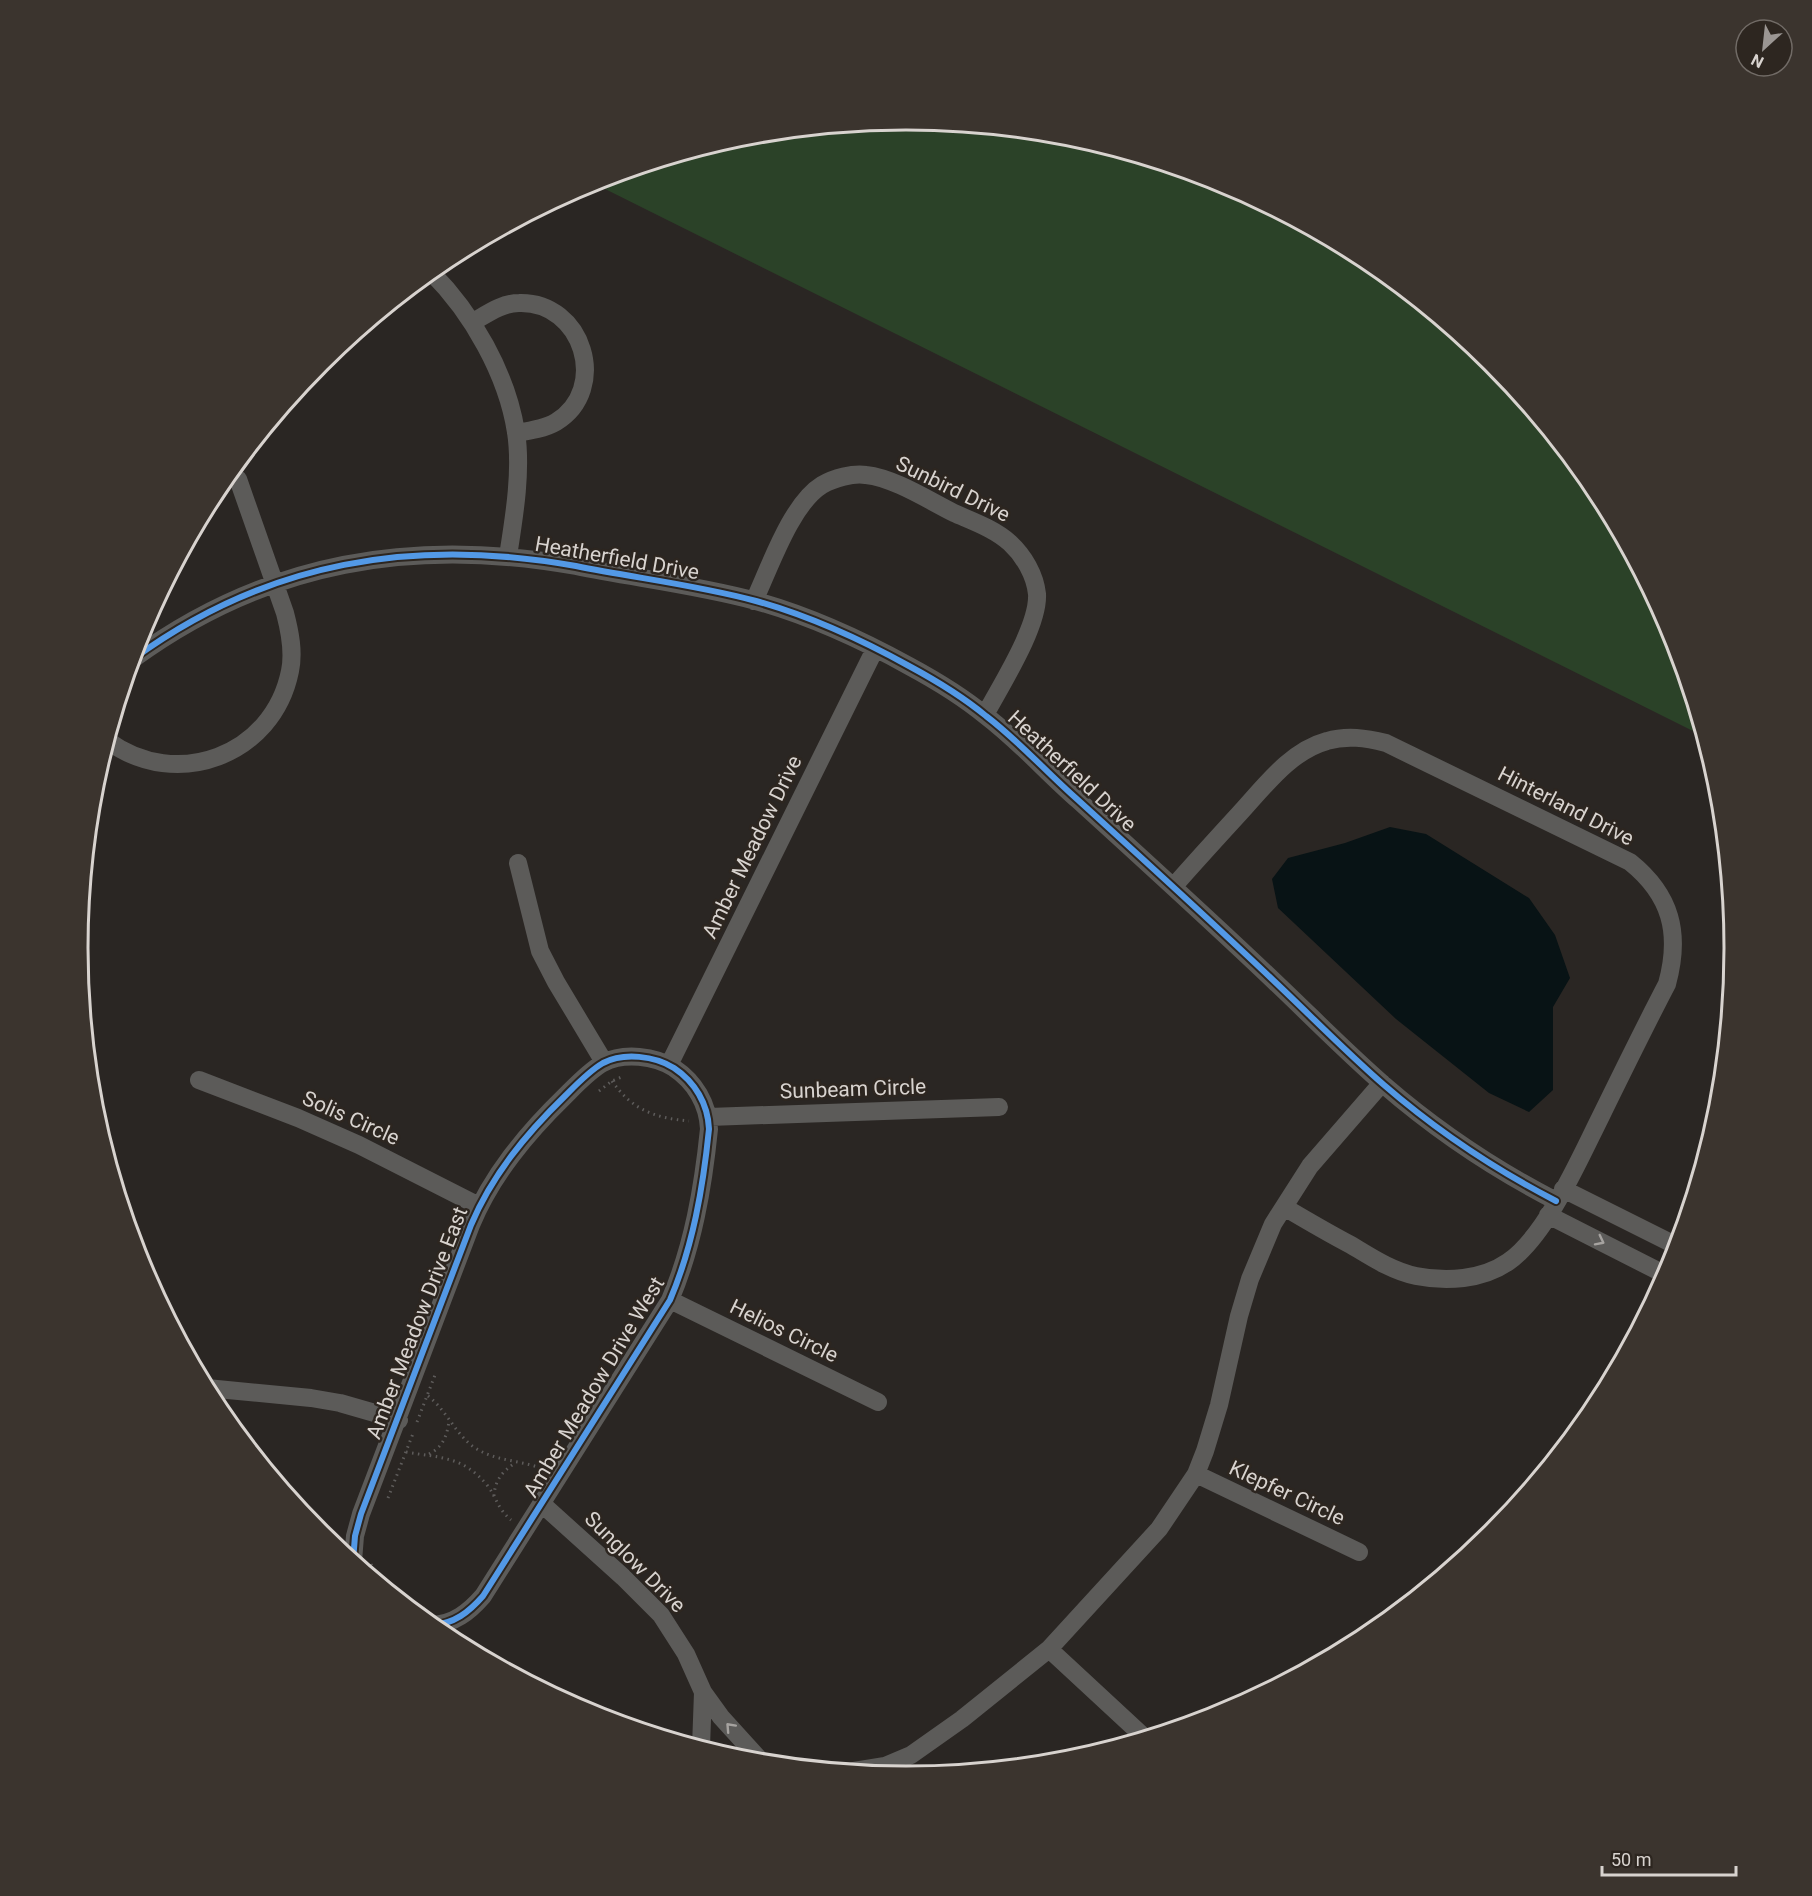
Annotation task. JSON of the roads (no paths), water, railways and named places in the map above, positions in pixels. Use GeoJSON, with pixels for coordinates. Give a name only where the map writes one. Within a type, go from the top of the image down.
{"type":"FeatureCollection","features":[{"type":"Feature","properties":{"kind":"street"},"geometry":{"type":"LineString","coordinates":[[437,279],[473,322],[496,370],[516,433],[516,484],[508,556]]}},
{"type":"Feature","properties":{"kind":"street"},"geometry":{"type":"LineString","coordinates":[[473,322],[504,306],[518,303],[533,304],[548,309],[563,319],[574,329],[579,340],[585,365],[584,380],[573,404],[555,423],[535,430],[516,433]]}},
{"type":"Feature","properties":{"kind":"street","name":"Sunbird Drive"},"geometry":{"type":"LineString","coordinates":[[754,601],[797,511],[808,495],[824,483],[865,475],[886,480],[976,523],[1009,542],[1021,555],[1035,580],[1037,597],[1030,628],[985,715]]}},
{"type":"Feature","properties":{"kind":"street"},"geometry":{"type":"LineString","coordinates":[[114,745],[140,759],[167,764],[199,763],[230,752],[245,743],[270,718],[282,696],[292,659],[290,631],[238,478]]}},
{"type":"Feature","properties":{"kind":"street","name":"Heatherfield Drive"},"geometry":{"type":"LineString","coordinates":[[145,651],[203,614],[274,583],[301,574],[376,559],[433,553],[508,556],[559,563],[754,601],[811,619],[911,667],[985,715],[1174,886],[1382,1083],[1444,1133],[1519,1182],[1556,1202],[1657,1269]]}},
{"type":"Feature","properties":{"kind":"street","name":"Amber Meadow Drive"},"geometry":{"type":"LineString","coordinates":[[669,1065],[875,648]]}},
{"type":"Feature","properties":{"kind":"street","name":"Hinterland Drive"},"geometry":{"type":"LineString","coordinates":[[1174,886],[1278,772],[1299,754],[1325,741],[1347,737],[1367,738],[1386,743],[1629,862],[1651,882],[1667,911],[1674,946],[1667,984],[1556,1202],[1538,1233],[1507,1263],[1489,1272],[1453,1279],[1415,1275],[1395,1269],[1284,1207]]}},
{"type":"Feature","properties":{"kind":"street"},"geometry":{"type":"LineString","coordinates":[[518,862],[540,951],[564,998],[604,1062],[621,1057],[638,1057],[669,1065]]}},
{"type":"Feature","properties":{"kind":"street","name":"Amber Meadow Drive East"},"geometry":{"type":"LineString","coordinates":[[362,1558],[355,1536],[362,1514],[479,1206],[519,1145],[571,1090],[604,1062]]}},
{"type":"Feature","properties":{"kind":"street","name":"Amber Meadow Drive West"},"geometry":{"type":"LineString","coordinates":[[441,1620],[448,1623],[472,1609],[483,1596],[669,1300],[686,1258],[695,1224],[710,1129],[705,1105],[692,1084],[669,1065]]}},
{"type":"Feature","properties":{"kind":"street","name":"Solis Circle"},"geometry":{"type":"LineString","coordinates":[[199,1080],[298,1118],[359,1145],[479,1206]]}},
{"type":"Feature","properties":{"kind":"street"},"geometry":{"type":"LineString","coordinates":[[890,1765],[911,1755],[962,1719],[1049,1649],[1159,1529],[1196,1474],[1214,1427],[1239,1316],[1265,1241],[1310,1166],[1382,1083]]}},
{"type":"Feature","properties":{"kind":"street","name":"Sunbeam Circle"},"geometry":{"type":"LineString","coordinates":[[709,1117],[999,1107]]}},
{"type":"Feature","properties":{"kind":"street","name":"Heatherfield Drive"},"geometry":{"type":"LineString","coordinates":[[1556,1202],[1668,1243]]}},
{"type":"Feature","properties":{"kind":"street","name":"Helios Circle"},"geometry":{"type":"LineString","coordinates":[[669,1300],[878,1402]]}},
{"type":"Feature","properties":{"kind":"street"},"geometry":{"type":"LineString","coordinates":[[218,1389],[311,1398],[399,1420]]}},
{"type":"Feature","properties":{"kind":"street","name":"Klepfer Circle"},"geometry":{"type":"LineString","coordinates":[[1196,1474],[1359,1552]]}},
{"type":"Feature","properties":{"kind":"street","name":"Sunglow Drive"},"geometry":{"type":"LineString","coordinates":[[542,1504],[623,1577],[661,1615],[686,1654],[703,1692],[749,1750]]}},
{"type":"Feature","properties":{"kind":"street"},"geometry":{"type":"LineString","coordinates":[[1049,1649],[1138,1732]]}},
{"type":"Feature","properties":{"kind":"street","name":"Sunglow Drive"},"geometry":{"type":"LineString","coordinates":[[701,1740],[703,1692]]}}]}
